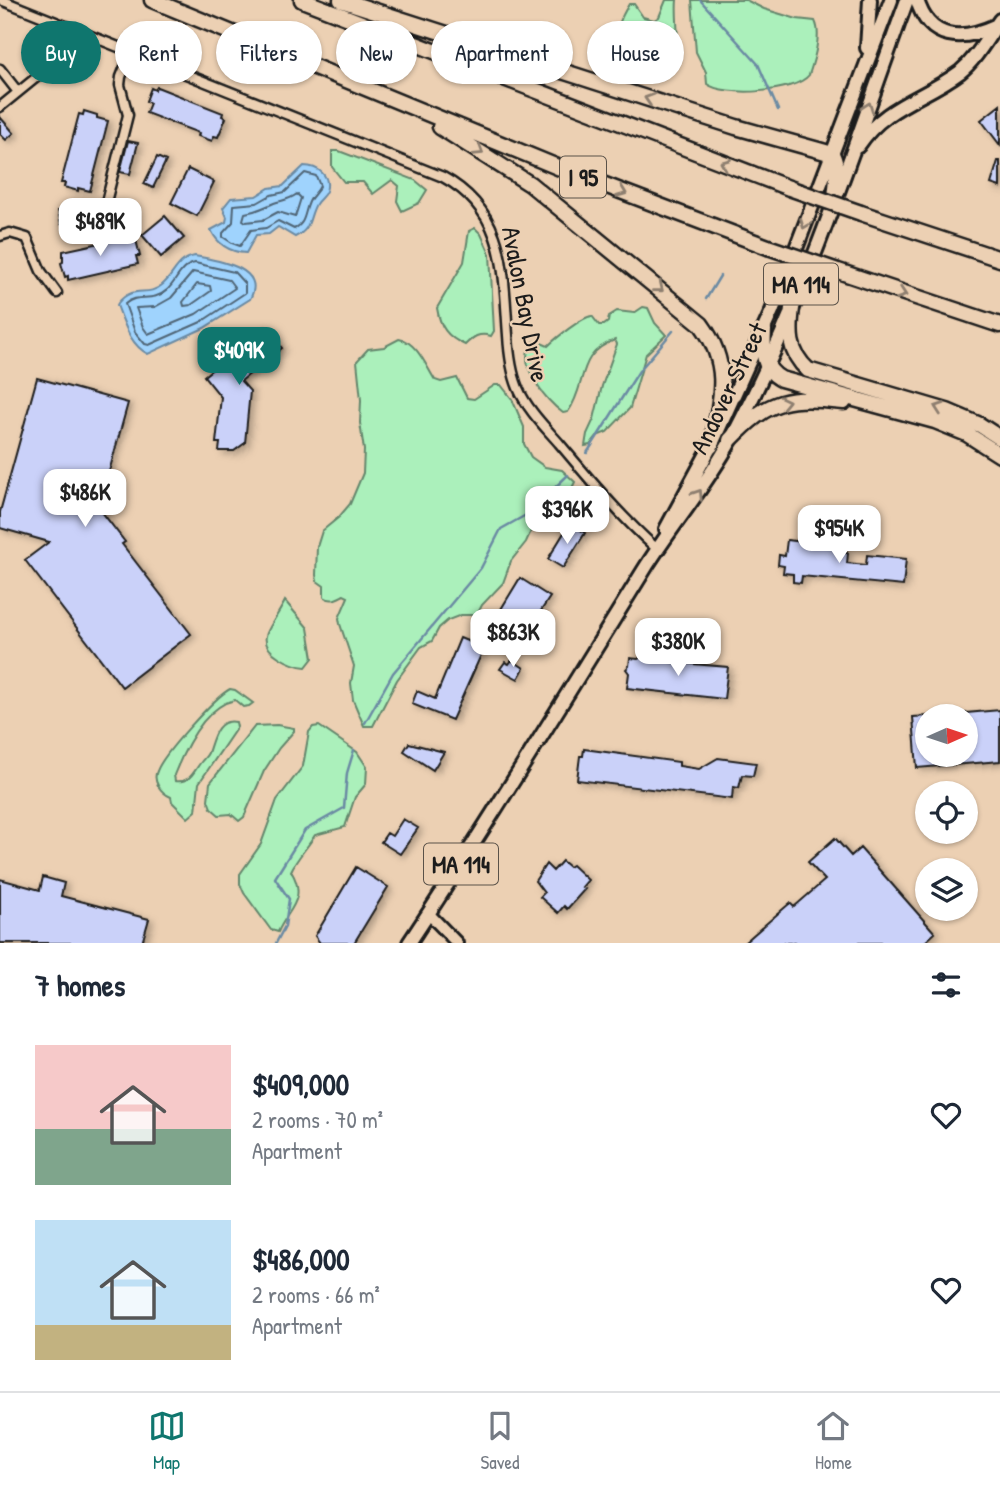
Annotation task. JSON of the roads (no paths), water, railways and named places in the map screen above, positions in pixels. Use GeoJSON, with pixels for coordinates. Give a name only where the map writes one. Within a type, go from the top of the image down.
{"type":"FeatureCollection","features":[{"type":"Feature","properties":{"kind":"highway","name":"I 95"},"geometry":{"type":"LineString","coordinates":[[152,0],[560,168],[768,247],[1000,325]]}},
{"type":"Feature","properties":{"kind":"highway","name":"I 95"},"geometry":{"type":"LineString","coordinates":[[302,0],[789,188],[1000,259]]}},
{"type":"Feature","properties":{"kind":"highway"},"geometry":{"type":"LineString","coordinates":[[341,0],[736,127],[832,155],[837,170],[835,196]]}},
{"type":"Feature","properties":{"kind":"highway"},"geometry":{"type":"LineString","coordinates":[[859,83],[868,40],[870,0]]}},
{"type":"Feature","properties":{"kind":"highway","name":"Andover Street"},"geometry":{"type":"LineString","coordinates":[[657,549],[676,508],[711,446],[764,330],[891,0]]}},
{"type":"Feature","properties":{"kind":"highway","name":"Andover Street"},"geometry":{"type":"LineString","coordinates":[[409,943],[503,800],[657,549],[696,497],[730,440],[792,308],[907,0]]}},
{"type":"Feature","properties":{"kind":"highway"},"geometry":{"type":"LineString","coordinates":[[917,0],[928,21],[946,34],[967,36],[998,23]]}},
{"type":"Feature","properties":{"kind":"highway"},"geometry":{"type":"LineString","coordinates":[[846,167],[866,134],[878,121],[962,70],[977,54],[998,23]]}},
{"type":"Feature","properties":{"kind":"highway"},"geometry":{"type":"LineString","coordinates":[[400,102],[530,184],[701,324],[715,346],[722,372],[720,402],[711,446]]}},
{"type":"Feature","properties":{"kind":"highway"},"geometry":{"type":"LineString","coordinates":[[792,308],[790,339],[799,362],[808,369],[947,411],[980,425],[1000,438]]}},
{"type":"Feature","properties":{"kind":"highway"},"geometry":{"type":"LineString","coordinates":[[764,330],[763,357],[766,366],[781,379],[952,427],[981,441],[1000,455]]}},
{"type":"Feature","properties":{"kind":"highway"},"geometry":{"type":"LineString","coordinates":[[730,440],[753,417],[784,401],[797,399],[873,405]]}},
{"type":"Feature","properties":{"kind":"main road"},"geometry":{"type":"LineString","coordinates":[[428,913],[457,943]]}},
{"type":"Feature","properties":{"kind":"street","name":"Avalon Bay Drive"},"geometry":{"type":"LineString","coordinates":[[1,0],[54,21]]}},
{"type":"Feature","properties":{"kind":"street"},"geometry":{"type":"LineString","coordinates":[[0,69],[18,92]]}},
{"type":"Feature","properties":{"kind":"street","name":"Avalon Bay Drive"},"geometry":{"type":"LineString","coordinates":[[202,80],[443,177],[472,196],[483,210],[498,240],[509,354],[523,398],[615,509],[657,549]]}},
{"type":"Feature","properties":{"kind":"street"},"geometry":{"type":"LineString","coordinates":[[0,107],[28,84]]}},
{"type":"Feature","properties":{"kind":"street"},"geometry":{"type":"LineString","coordinates":[[101,222],[128,115],[120,84]]}},
{"type":"Feature","properties":{"kind":"street"},"geometry":{"type":"LineString","coordinates":[[0,236],[10,233],[27,238],[41,271],[57,293]]}},
{"type":"Feature","properties":{"kind":"water"},"geometry":{"type":"Polygon","coordinates":[[[304,166],[322,173],[327,186],[313,209],[307,227],[300,234],[295,237],[278,227],[269,234],[256,235],[246,253],[229,249],[217,240],[211,230],[226,222],[223,208],[231,198],[256,196],[269,188],[283,186],[304,166]]]}},
{"type":"Feature","properties":{"kind":"water"},"geometry":{"type":"Polygon","coordinates":[[[195,256],[226,263],[246,272],[252,279],[254,288],[250,299],[204,328],[148,354],[132,339],[117,305],[129,294],[156,289],[184,260],[195,256]]]}},
{"type":"Feature","properties":{"kind":"waterway"},"geometry":{"type":"LineString","coordinates":[[700,0],[758,64],[778,110]]}},
{"type":"Feature","properties":{"kind":"waterway"},"geometry":{"type":"LineString","coordinates":[[706,299],[720,276]]}},
{"type":"Feature","properties":{"kind":"waterway"},"geometry":{"type":"LineString","coordinates":[[587,453],[639,371],[673,331]]}},
{"type":"Feature","properties":{"kind":"waterway"},"geometry":{"type":"LineString","coordinates":[[365,723],[393,673],[481,568],[501,529],[526,515],[568,475]]}},
{"type":"Feature","properties":{"kind":"waterway"},"geometry":{"type":"LineString","coordinates":[[276,943],[285,926],[289,899],[275,878],[305,830],[344,808],[347,773],[354,750]]}}]}
